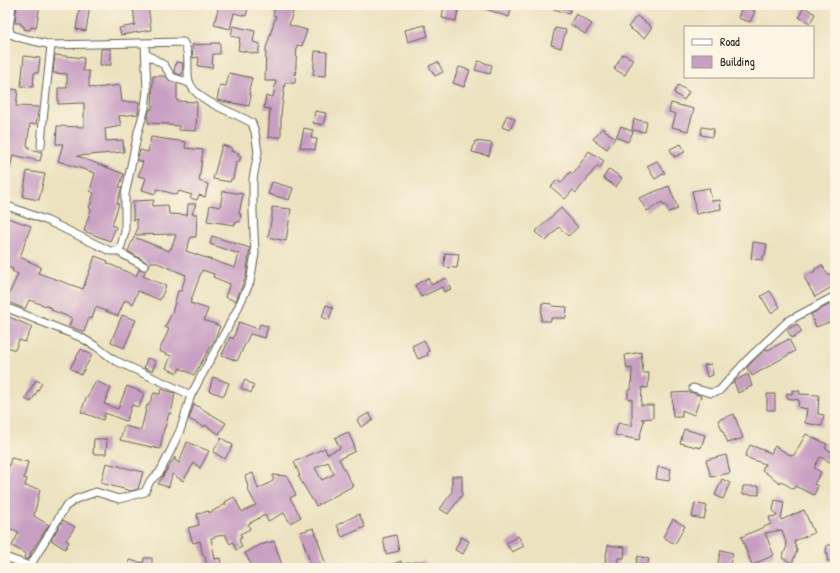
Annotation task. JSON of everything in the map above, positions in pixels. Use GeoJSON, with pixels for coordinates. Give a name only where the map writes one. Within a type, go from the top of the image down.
{"type":"FeatureCollection","features":[{"type":"Feature","properties":{"kind":"street"},"geometry":{"type":"LineString","coordinates":[[5,557],[33,567],[65,507],[76,499],[96,492],[119,499],[145,492],[150,481],[160,472],[181,428],[191,395],[233,319],[250,282],[255,254],[253,186],[258,152],[252,123],[205,99],[195,92],[189,83],[187,51],[183,42],[51,45],[10,34],[9,27],[12,5]]}},
{"type":"Feature","properties":{"kind":"street"},"geometry":{"type":"LineString","coordinates":[[116,251],[120,246],[125,232],[125,195],[147,90],[146,43]]}},
{"type":"Feature","properties":{"kind":"street"},"geometry":{"type":"LineString","coordinates":[[41,146],[42,116],[46,95],[51,45]]}},
{"type":"Feature","properties":{"kind":"street"},"geometry":{"type":"LineString","coordinates":[[146,54],[164,65],[172,77],[189,83]]}},
{"type":"Feature","properties":{"kind":"street"},"geometry":{"type":"LineString","coordinates":[[5,205],[48,221],[110,251],[116,251],[144,266]]}},
{"type":"Feature","properties":{"kind":"street"},"geometry":{"type":"LineString","coordinates":[[693,388],[711,393],[719,391],[747,360],[788,321],[835,296]]}},
{"type":"Feature","properties":{"kind":"street"},"geometry":{"type":"LineString","coordinates":[[5,307],[80,337],[97,347],[114,360],[191,395]]}},
{"type":"Feature","properties":{"kind":"building"},"geometry":{"type":"Polygon","coordinates":[[[17,5],[40,5],[36,28],[31,27],[30,30],[24,29],[24,26],[21,25],[21,23],[15,23],[17,5]]]}},
{"type":"Feature","properties":{"kind":"building"},"geometry":{"type":"Polygon","coordinates":[[[80,5],[90,5],[86,31],[76,29],[80,5]]]}},
{"type":"Feature","properties":{"kind":"building"},"geometry":{"type":"Polygon","coordinates":[[[133,5],[148,5],[151,30],[121,35],[119,28],[135,25],[133,5]]]}},
{"type":"Feature","properties":{"kind":"building"},"geometry":{"type":"Polygon","coordinates":[[[219,5],[249,5],[246,16],[234,13],[230,29],[214,25],[219,5]]]}},
{"type":"Feature","properties":{"kind":"building"},"geometry":{"type":"Polygon","coordinates":[[[276,5],[295,5],[289,25],[307,30],[302,46],[297,45],[295,83],[285,83],[281,114],[281,137],[268,137],[270,109],[264,108],[266,96],[273,97],[276,81],[265,81],[266,48],[276,16],[273,15],[276,5]]]}},
{"type":"Feature","properties":{"kind":"building"},"geometry":{"type":"Polygon","coordinates":[[[444,5],[459,5],[456,21],[442,18],[444,5]]]}},
{"type":"Feature","properties":{"kind":"building"},"geometry":{"type":"Polygon","coordinates":[[[477,5],[508,5],[512,6],[509,17],[477,5]]]}},
{"type":"Feature","properties":{"kind":"building"},"geometry":{"type":"Polygon","coordinates":[[[545,5],[572,5],[569,14],[545,5]]]}},
{"type":"Feature","properties":{"kind":"building"},"geometry":{"type":"Polygon","coordinates":[[[742,6],[755,11],[750,22],[738,18],[742,6]]]}},
{"type":"Feature","properties":{"kind":"building"},"geometry":{"type":"Polygon","coordinates":[[[804,7],[815,14],[810,23],[799,17],[804,7]]]}},
{"type":"Feature","properties":{"kind":"building"},"geometry":{"type":"Polygon","coordinates":[[[576,14],[592,24],[585,34],[570,24],[576,14]]]}},
{"type":"Feature","properties":{"kind":"building"},"geometry":{"type":"Polygon","coordinates":[[[637,16],[652,27],[644,38],[628,27],[637,16]]]}},
{"type":"Feature","properties":{"kind":"building"},"geometry":{"type":"Polygon","coordinates":[[[425,25],[428,36],[408,42],[405,30],[425,25]]]}},
{"type":"Feature","properties":{"kind":"building"},"geometry":{"type":"Polygon","coordinates":[[[233,26],[255,31],[253,42],[260,44],[258,54],[238,50],[240,38],[231,36],[233,26]]]}},
{"type":"Feature","properties":{"kind":"building"},"geometry":{"type":"Polygon","coordinates":[[[555,28],[566,30],[561,48],[551,45],[555,28]]]}},
{"type":"Feature","properties":{"kind":"building"},"geometry":{"type":"Polygon","coordinates":[[[220,43],[220,54],[213,54],[212,68],[198,66],[199,57],[193,58],[192,45],[220,43]]]}},
{"type":"Feature","properties":{"kind":"building"},"geometry":{"type":"Polygon","coordinates":[[[101,49],[111,49],[111,65],[100,65],[101,49]]]}},
{"type":"Feature","properties":{"kind":"building"},"geometry":{"type":"Polygon","coordinates":[[[315,51],[327,52],[326,76],[313,75],[315,51]]]}},
{"type":"Feature","properties":{"kind":"building"},"geometry":{"type":"Polygon","coordinates":[[[623,54],[633,59],[625,75],[614,69],[623,54]]]}},
{"type":"Feature","properties":{"kind":"building"},"geometry":{"type":"Polygon","coordinates":[[[55,55],[84,58],[83,71],[89,71],[89,87],[96,88],[120,85],[122,102],[139,102],[138,114],[119,116],[121,126],[105,129],[106,141],[123,140],[124,152],[77,156],[124,174],[119,187],[122,187],[117,203],[119,204],[112,225],[116,227],[110,241],[84,231],[91,209],[89,208],[94,193],[90,191],[95,173],[58,161],[63,144],[56,144],[57,126],[84,127],[84,103],[58,104],[58,88],[67,88],[67,74],[53,73],[55,55]]]}},
{"type":"Feature","properties":{"kind":"building"},"geometry":{"type":"Polygon","coordinates":[[[24,56],[40,58],[38,73],[34,73],[33,87],[21,86],[24,56]]]}},
{"type":"Feature","properties":{"kind":"building"},"geometry":{"type":"Polygon","coordinates":[[[478,61],[492,65],[490,74],[475,70],[478,61]]]}},
{"type":"Feature","properties":{"kind":"building"},"geometry":{"type":"Polygon","coordinates":[[[176,62],[183,63],[182,75],[175,73],[174,71],[176,62]]]}},
{"type":"Feature","properties":{"kind":"building"},"geometry":{"type":"Polygon","coordinates":[[[438,62],[443,72],[435,76],[429,66],[438,62]]]}},
{"type":"Feature","properties":{"kind":"building"},"geometry":{"type":"Polygon","coordinates":[[[459,67],[470,70],[464,87],[453,83],[459,67]]]}},
{"type":"Feature","properties":{"kind":"building"},"geometry":{"type":"Polygon","coordinates":[[[229,73],[252,78],[249,90],[251,95],[249,106],[217,100],[220,85],[226,86],[229,73]]]}},
{"type":"Feature","properties":{"kind":"building"},"geometry":{"type":"Polygon","coordinates":[[[153,76],[166,76],[170,81],[177,84],[177,101],[197,102],[196,131],[179,130],[179,126],[168,124],[148,123],[148,115],[150,109],[152,109],[153,76]]]}},
{"type":"Feature","properties":{"kind":"building"},"geometry":{"type":"Polygon","coordinates":[[[678,85],[689,92],[684,100],[674,93],[678,85]]]}},
{"type":"Feature","properties":{"kind":"building"},"geometry":{"type":"Polygon","coordinates":[[[5,88],[18,90],[16,106],[39,107],[36,124],[30,124],[27,146],[29,149],[42,152],[40,161],[13,155],[8,179],[5,179],[5,88]]]}},
{"type":"Feature","properties":{"kind":"building"},"geometry":{"type":"Polygon","coordinates":[[[671,103],[694,109],[688,131],[672,127],[676,114],[669,112],[671,103]]]}},
{"type":"Feature","properties":{"kind":"building"},"geometry":{"type":"Polygon","coordinates":[[[315,111],[326,113],[323,125],[313,123],[315,111]]]}},
{"type":"Feature","properties":{"kind":"building"},"geometry":{"type":"Polygon","coordinates":[[[507,115],[515,119],[510,130],[502,127],[507,115]]]}},
{"type":"Feature","properties":{"kind":"building"},"geometry":{"type":"Polygon","coordinates":[[[634,119],[647,122],[645,132],[632,130],[634,119]]]}},
{"type":"Feature","properties":{"kind":"building"},"geometry":{"type":"Polygon","coordinates":[[[621,126],[633,132],[628,142],[616,137],[621,126]]]}},
{"type":"Feature","properties":{"kind":"building"},"geometry":{"type":"Polygon","coordinates":[[[702,127],[714,129],[712,137],[701,135],[702,127]]]}},
{"type":"Feature","properties":{"kind":"building"},"geometry":{"type":"Polygon","coordinates":[[[304,128],[313,130],[311,138],[317,139],[315,150],[300,147],[304,128]]]}},
{"type":"Feature","properties":{"kind":"building"},"geometry":{"type":"Polygon","coordinates":[[[602,128],[615,138],[607,149],[593,139],[602,128]]]}},
{"type":"Feature","properties":{"kind":"building"},"geometry":{"type":"Polygon","coordinates":[[[151,137],[186,142],[185,148],[203,150],[199,181],[208,184],[205,197],[199,195],[197,200],[190,198],[192,195],[179,191],[177,195],[157,189],[155,194],[142,190],[146,178],[138,176],[143,162],[137,160],[140,150],[148,152],[151,137]]]}},
{"type":"Feature","properties":{"kind":"building"},"geometry":{"type":"Polygon","coordinates":[[[475,141],[492,143],[489,156],[472,152],[475,141]]]}},
{"type":"Feature","properties":{"kind":"building"},"geometry":{"type":"Polygon","coordinates":[[[681,144],[685,152],[674,157],[670,149],[681,144]]]}},
{"type":"Feature","properties":{"kind":"building"},"geometry":{"type":"Polygon","coordinates":[[[222,145],[232,148],[231,151],[239,153],[238,156],[241,156],[239,162],[236,162],[233,179],[231,179],[230,182],[213,179],[222,145]]]}},
{"type":"Feature","properties":{"kind":"building"},"geometry":{"type":"Polygon","coordinates":[[[589,151],[604,161],[600,168],[597,166],[576,193],[573,190],[565,199],[551,187],[557,180],[561,183],[570,172],[573,174],[589,151]]]}},
{"type":"Feature","properties":{"kind":"building"},"geometry":{"type":"Polygon","coordinates":[[[657,161],[665,173],[655,179],[647,166],[657,161]]]}},
{"type":"Feature","properties":{"kind":"building"},"geometry":{"type":"Polygon","coordinates":[[[609,169],[622,178],[616,187],[603,178],[609,169]]]}},
{"type":"Feature","properties":{"kind":"building"},"geometry":{"type":"Polygon","coordinates":[[[27,171],[45,174],[39,200],[23,197],[27,171]]]}},
{"type":"Feature","properties":{"kind":"building"},"geometry":{"type":"Polygon","coordinates":[[[272,182],[293,188],[289,200],[268,194],[272,182]]]}},
{"type":"Feature","properties":{"kind":"building"},"geometry":{"type":"Polygon","coordinates":[[[669,186],[678,209],[668,212],[666,205],[664,206],[662,202],[647,211],[639,198],[669,186]]]}},
{"type":"Feature","properties":{"kind":"building"},"geometry":{"type":"Polygon","coordinates":[[[709,188],[712,201],[720,200],[721,209],[696,214],[692,191],[709,188]]]}},
{"type":"Feature","properties":{"kind":"building"},"geometry":{"type":"Polygon","coordinates":[[[223,191],[243,194],[239,214],[241,214],[240,222],[236,222],[235,225],[207,221],[210,205],[220,207],[223,191]]]}},
{"type":"Feature","properties":{"kind":"building"},"geometry":{"type":"Polygon","coordinates":[[[154,200],[152,206],[168,205],[169,214],[187,215],[188,204],[196,204],[192,214],[197,214],[196,237],[191,237],[186,251],[235,268],[239,254],[210,244],[212,236],[250,248],[246,276],[236,301],[225,297],[230,284],[213,277],[214,274],[202,270],[190,303],[208,309],[204,320],[220,326],[214,341],[194,375],[180,368],[177,373],[166,368],[171,356],[159,351],[169,329],[165,327],[172,313],[178,291],[181,291],[186,275],[155,262],[151,262],[149,266],[146,262],[128,251],[134,237],[169,251],[170,248],[171,249],[176,235],[135,235],[137,230],[137,219],[133,220],[133,201],[154,200]]]}},
{"type":"Feature","properties":{"kind":"building"},"geometry":{"type":"Polygon","coordinates":[[[272,207],[291,209],[286,241],[268,237],[272,207]]]}},
{"type":"Feature","properties":{"kind":"building"},"geometry":{"type":"Polygon","coordinates":[[[561,208],[578,227],[568,236],[559,227],[546,241],[535,232],[561,208]]]}},
{"type":"Feature","properties":{"kind":"building"},"geometry":{"type":"Polygon","coordinates":[[[5,217],[31,226],[20,257],[41,267],[38,273],[83,289],[95,256],[108,261],[107,263],[136,276],[139,269],[146,270],[143,276],[166,286],[160,300],[138,291],[133,304],[125,300],[118,316],[96,307],[92,319],[89,318],[84,332],[69,326],[72,318],[51,310],[52,308],[29,300],[25,309],[6,301],[18,274],[12,271],[13,269],[5,266],[5,217]]]}},
{"type":"Feature","properties":{"kind":"building"},"geometry":{"type":"Polygon","coordinates":[[[753,242],[767,244],[763,260],[751,259],[753,242]]]}},
{"type":"Feature","properties":{"kind":"building"},"geometry":{"type":"Polygon","coordinates":[[[445,253],[459,254],[457,268],[444,267],[445,253]]]}},
{"type":"Feature","properties":{"kind":"building"},"geometry":{"type":"Polygon","coordinates":[[[822,265],[828,275],[835,272],[835,285],[815,297],[804,277],[822,265]]]}},
{"type":"Feature","properties":{"kind":"building"},"geometry":{"type":"Polygon","coordinates":[[[428,278],[431,285],[446,278],[451,289],[444,292],[442,287],[421,297],[415,285],[428,278]]]}},
{"type":"Feature","properties":{"kind":"building"},"geometry":{"type":"Polygon","coordinates":[[[770,291],[780,307],[771,313],[761,296],[770,291]]]}},
{"type":"Feature","properties":{"kind":"building"},"geometry":{"type":"Polygon","coordinates":[[[835,302],[835,320],[816,327],[811,314],[835,302]]]}},
{"type":"Feature","properties":{"kind":"building"},"geometry":{"type":"Polygon","coordinates":[[[542,303],[552,304],[552,306],[567,307],[566,318],[551,318],[551,321],[541,321],[542,303]]]}},
{"type":"Feature","properties":{"kind":"building"},"geometry":{"type":"Polygon","coordinates":[[[326,305],[333,308],[329,320],[322,317],[326,305]]]}},
{"type":"Feature","properties":{"kind":"building"},"geometry":{"type":"Polygon","coordinates":[[[122,315],[136,320],[124,348],[111,342],[122,315]]]}},
{"type":"Feature","properties":{"kind":"building"},"geometry":{"type":"Polygon","coordinates":[[[7,316],[32,327],[25,342],[19,340],[15,350],[5,346],[5,320],[7,316]]]}},
{"type":"Feature","properties":{"kind":"building"},"geometry":{"type":"Polygon","coordinates":[[[239,322],[258,329],[260,324],[268,326],[265,338],[250,334],[237,361],[222,355],[230,337],[233,339],[239,322]]]}},
{"type":"Feature","properties":{"kind":"building"},"geometry":{"type":"Polygon","coordinates":[[[797,324],[802,332],[792,338],[787,330],[797,324]]]}},
{"type":"Feature","properties":{"kind":"building"},"geometry":{"type":"Polygon","coordinates":[[[789,339],[795,351],[752,376],[747,368],[751,363],[766,349],[768,350],[789,339]]]}},
{"type":"Feature","properties":{"kind":"building"},"geometry":{"type":"Polygon","coordinates":[[[424,340],[429,351],[427,352],[428,355],[418,359],[412,346],[424,340]]]}},
{"type":"Feature","properties":{"kind":"building"},"geometry":{"type":"Polygon","coordinates":[[[81,349],[92,355],[81,375],[70,368],[81,349]]]}},
{"type":"Feature","properties":{"kind":"building"},"geometry":{"type":"Polygon","coordinates":[[[641,352],[643,373],[649,373],[648,388],[642,387],[641,405],[653,405],[653,418],[641,419],[644,420],[639,440],[615,435],[618,423],[632,426],[632,399],[628,399],[628,390],[631,390],[632,368],[627,369],[625,355],[641,352]]]}},
{"type":"Feature","properties":{"kind":"building"},"geometry":{"type":"Polygon","coordinates":[[[147,358],[156,361],[152,371],[144,368],[147,358]]]}},
{"type":"Feature","properties":{"kind":"building"},"geometry":{"type":"Polygon","coordinates":[[[711,364],[713,375],[707,377],[704,365],[711,364]]]}},
{"type":"Feature","properties":{"kind":"building"},"geometry":{"type":"Polygon","coordinates":[[[748,374],[752,386],[738,393],[734,382],[748,374]]]}},
{"type":"Feature","properties":{"kind":"building"},"geometry":{"type":"Polygon","coordinates":[[[213,377],[229,383],[224,396],[209,391],[213,377]]]}},
{"type":"Feature","properties":{"kind":"building"},"geometry":{"type":"Polygon","coordinates":[[[36,380],[42,383],[31,402],[25,399],[36,380]]]}},
{"type":"Feature","properties":{"kind":"building"},"geometry":{"type":"Polygon","coordinates":[[[245,380],[254,385],[251,393],[241,388],[245,380]]]}},
{"type":"Feature","properties":{"kind":"building"},"geometry":{"type":"Polygon","coordinates":[[[96,381],[111,388],[104,404],[118,409],[127,386],[144,393],[139,407],[132,405],[126,421],[105,413],[103,420],[81,412],[86,398],[96,381]]]}},
{"type":"Feature","properties":{"kind":"building"},"geometry":{"type":"Polygon","coordinates":[[[161,389],[175,393],[171,414],[169,413],[164,428],[160,449],[120,440],[124,426],[141,430],[147,405],[148,406],[154,393],[160,394],[161,389]]]}},
{"type":"Feature","properties":{"kind":"building"},"geometry":{"type":"Polygon","coordinates":[[[792,390],[800,391],[799,394],[819,395],[818,414],[824,415],[822,426],[805,423],[807,409],[798,407],[799,400],[787,398],[787,393],[792,394],[792,390]]]}},
{"type":"Feature","properties":{"kind":"building"},"geometry":{"type":"Polygon","coordinates":[[[691,392],[701,396],[694,415],[682,410],[682,417],[673,417],[672,393],[691,392]]]}},
{"type":"Feature","properties":{"kind":"building"},"geometry":{"type":"Polygon","coordinates":[[[767,394],[775,394],[775,410],[767,410],[767,394]]]}},
{"type":"Feature","properties":{"kind":"building"},"geometry":{"type":"Polygon","coordinates":[[[194,404],[226,423],[219,434],[205,425],[204,427],[189,419],[194,404]]]}},
{"type":"Feature","properties":{"kind":"building"},"geometry":{"type":"Polygon","coordinates":[[[369,413],[373,420],[361,427],[357,420],[369,413]]]}},
{"type":"Feature","properties":{"kind":"building"},"geometry":{"type":"Polygon","coordinates":[[[734,414],[743,438],[728,443],[718,420],[734,414]]]}},
{"type":"Feature","properties":{"kind":"building"},"geometry":{"type":"Polygon","coordinates":[[[684,429],[705,435],[701,448],[680,443],[684,429]]]}},
{"type":"Feature","properties":{"kind":"building"},"geometry":{"type":"Polygon","coordinates":[[[348,432],[354,445],[355,451],[339,459],[353,486],[316,506],[298,476],[300,476],[294,462],[325,448],[327,454],[340,448],[335,438],[348,432]],[[328,462],[315,468],[322,480],[334,474],[328,462]]]}},
{"type":"Feature","properties":{"kind":"building"},"geometry":{"type":"Polygon","coordinates":[[[806,434],[827,444],[825,448],[835,454],[835,458],[832,463],[820,457],[814,468],[821,472],[814,484],[818,486],[814,495],[795,486],[793,489],[781,481],[780,483],[762,470],[765,464],[745,457],[750,445],[771,453],[775,446],[792,456],[806,434]]]}},
{"type":"Feature","properties":{"kind":"building"},"geometry":{"type":"Polygon","coordinates":[[[221,438],[233,445],[225,459],[213,452],[221,438]]]}},
{"type":"Feature","properties":{"kind":"building"},"geometry":{"type":"Polygon","coordinates":[[[94,439],[107,439],[106,454],[93,454],[94,439]]]}},
{"type":"Feature","properties":{"kind":"building"},"geometry":{"type":"Polygon","coordinates":[[[187,442],[209,451],[200,468],[194,463],[183,481],[172,474],[169,487],[158,484],[175,457],[175,460],[179,463],[187,442]]]}},
{"type":"Feature","properties":{"kind":"building"},"geometry":{"type":"Polygon","coordinates":[[[726,455],[730,473],[711,477],[706,460],[726,455]]]}},
{"type":"Feature","properties":{"kind":"building"},"geometry":{"type":"Polygon","coordinates":[[[11,458],[28,462],[24,478],[27,479],[25,486],[40,489],[34,516],[49,525],[30,554],[31,555],[28,560],[24,558],[26,554],[12,546],[19,532],[5,527],[7,521],[5,520],[5,512],[9,502],[5,501],[7,482],[5,481],[5,473],[7,474],[11,458]]]}},
{"type":"Feature","properties":{"kind":"building"},"geometry":{"type":"Polygon","coordinates":[[[106,463],[143,472],[138,489],[131,491],[101,483],[106,463]]]}},
{"type":"Feature","properties":{"kind":"building"},"geometry":{"type":"Polygon","coordinates":[[[658,467],[671,469],[669,481],[656,479],[658,467]]]}},
{"type":"Feature","properties":{"kind":"building"},"geometry":{"type":"Polygon","coordinates":[[[253,473],[258,489],[273,481],[273,475],[287,476],[296,495],[290,498],[301,517],[290,523],[284,513],[268,521],[265,515],[248,524],[250,529],[240,534],[242,538],[239,539],[242,547],[236,550],[233,542],[230,544],[225,534],[211,538],[215,559],[220,558],[222,568],[207,568],[200,541],[193,543],[188,528],[199,525],[197,514],[209,511],[209,513],[226,504],[225,502],[234,497],[242,512],[256,505],[247,488],[245,476],[253,473]]]}},
{"type":"Feature","properties":{"kind":"building"},"geometry":{"type":"Polygon","coordinates":[[[452,476],[462,476],[462,495],[448,514],[440,509],[452,492],[452,476]]]}},
{"type":"Feature","properties":{"kind":"building"},"geometry":{"type":"Polygon","coordinates":[[[722,479],[730,483],[723,499],[715,495],[722,479]]]}},
{"type":"Feature","properties":{"kind":"building"},"geometry":{"type":"Polygon","coordinates":[[[743,486],[759,486],[759,495],[742,494],[743,486]]]}},
{"type":"Feature","properties":{"kind":"building"},"geometry":{"type":"Polygon","coordinates":[[[775,500],[784,502],[781,520],[804,510],[814,533],[794,541],[797,551],[792,563],[782,558],[787,546],[782,530],[765,533],[774,555],[752,565],[741,537],[771,524],[769,517],[777,516],[773,510],[775,500]]]}},
{"type":"Feature","properties":{"kind":"building"},"geometry":{"type":"Polygon","coordinates":[[[695,503],[707,506],[704,519],[692,517],[695,503]]]}},
{"type":"Feature","properties":{"kind":"building"},"geometry":{"type":"Polygon","coordinates":[[[359,514],[365,527],[342,537],[337,525],[359,514]]]}},
{"type":"Feature","properties":{"kind":"building"},"geometry":{"type":"Polygon","coordinates":[[[673,519],[685,526],[675,544],[663,537],[673,519]]]}},
{"type":"Feature","properties":{"kind":"building"},"geometry":{"type":"Polygon","coordinates":[[[63,520],[75,527],[66,540],[69,542],[65,549],[51,540],[63,520]]]}},
{"type":"Feature","properties":{"kind":"building"},"geometry":{"type":"Polygon","coordinates":[[[314,528],[326,566],[320,568],[312,568],[300,532],[314,528]]]}},
{"type":"Feature","properties":{"kind":"building"},"geometry":{"type":"Polygon","coordinates":[[[396,535],[399,551],[386,554],[383,538],[396,535]]]}},
{"type":"Feature","properties":{"kind":"building"},"geometry":{"type":"Polygon","coordinates":[[[518,536],[524,546],[512,552],[506,543],[518,536]]]}},
{"type":"Feature","properties":{"kind":"building"},"geometry":{"type":"Polygon","coordinates":[[[461,537],[469,541],[463,554],[455,550],[461,537]]]}},
{"type":"Feature","properties":{"kind":"building"},"geometry":{"type":"Polygon","coordinates":[[[274,541],[283,568],[253,568],[245,553],[260,545],[274,541]]]}},
{"type":"Feature","properties":{"kind":"building"},"geometry":{"type":"Polygon","coordinates":[[[608,545],[625,547],[624,558],[618,558],[617,568],[604,568],[608,545]]]}},
{"type":"Feature","properties":{"kind":"building"},"geometry":{"type":"Polygon","coordinates":[[[827,545],[835,545],[835,561],[827,561],[827,545]]]}},
{"type":"Feature","properties":{"kind":"building"},"geometry":{"type":"Polygon","coordinates":[[[721,550],[733,553],[729,568],[717,567],[721,550]]]}},
{"type":"Feature","properties":{"kind":"building"},"geometry":{"type":"Polygon","coordinates":[[[638,556],[649,559],[647,566],[636,563],[638,556]]]}},
{"type":"Feature","properties":{"kind":"building"},"geometry":{"type":"Polygon","coordinates":[[[144,558],[152,558],[152,568],[128,568],[129,560],[143,563],[144,558]]]}},
{"type":"Feature","properties":{"kind":"building"},"geometry":{"type":"Polygon","coordinates":[[[401,561],[402,564],[425,561],[426,568],[384,568],[401,561]]]}}]}
